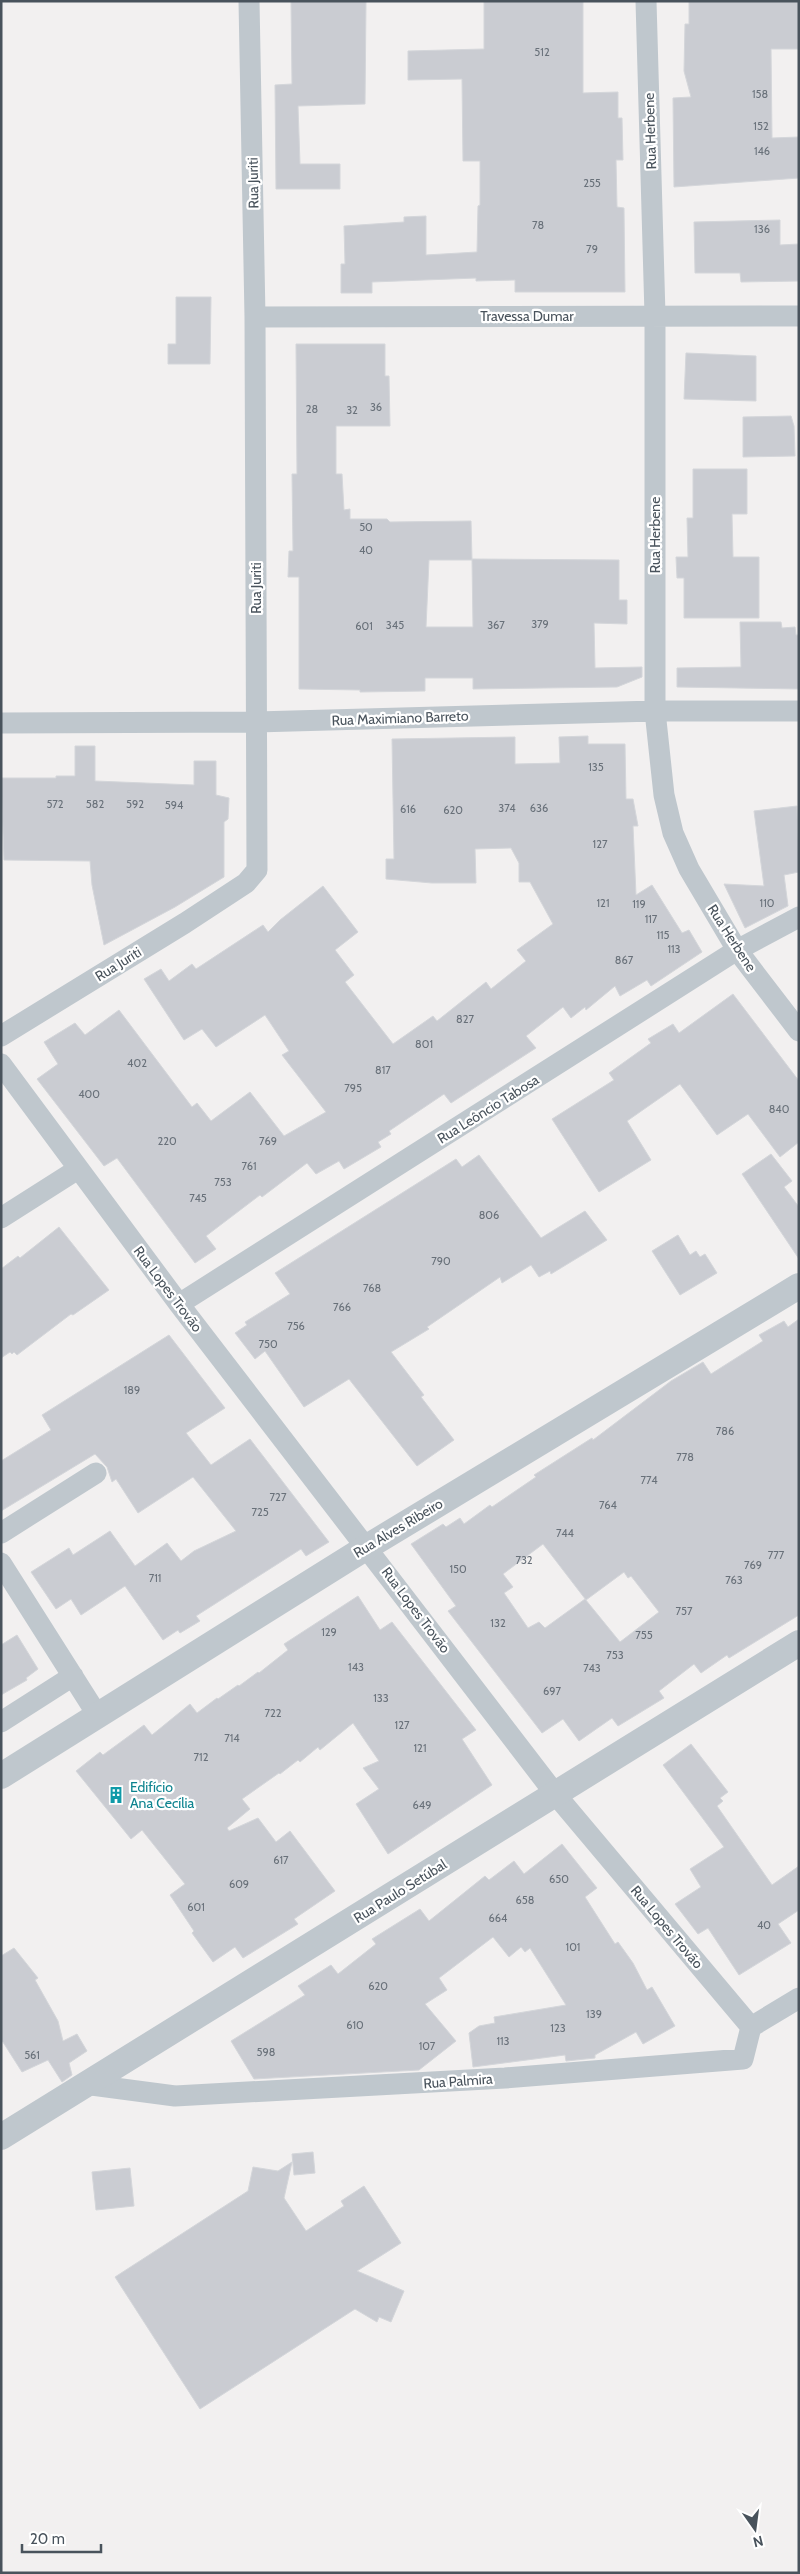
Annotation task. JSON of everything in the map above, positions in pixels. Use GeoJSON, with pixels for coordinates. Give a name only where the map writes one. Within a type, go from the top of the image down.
{"type":"FeatureCollection","features":[{"type":"Feature","properties":{"kind":"street","name":"Rua Juriti"},"geometry":{"type":"LineString","coordinates":[[1,1036],[246,883],[256,870],[258,861],[255,317],[249,1]]}},
{"type":"Feature","properties":{"kind":"street","name":"Rua Herbene"},"geometry":{"type":"LineString","coordinates":[[646,1],[655,315],[655,711],[664,795],[673,833],[689,869],[737,950],[799,1031]]}},
{"type":"Feature","properties":{"kind":"street","name":"Travessa Dumar"},"geometry":{"type":"LineString","coordinates":[[255,317],[799,316]]}},
{"type":"Feature","properties":{"kind":"street","name":"Rua Maximiano Barreto"},"geometry":{"type":"LineString","coordinates":[[1,723],[256,722],[655,711],[799,711]]}},
{"type":"Feature","properties":{"kind":"street","name":"Rua Leôncio Tabosa"},"geometry":{"type":"LineString","coordinates":[[179,1304],[737,950],[799,917]]}},
{"type":"Feature","properties":{"kind":"street","name":"Rua Lopes Trovão"},"geometry":{"type":"LineString","coordinates":[[1,1064],[179,1304],[556,1795],[751,2027]]}},
{"type":"Feature","properties":{"kind":"street"},"geometry":{"type":"LineString","coordinates":[[1,1218],[78,1169]]}},
{"type":"Feature","properties":{"kind":"street","name":"Rua Alves Ribeiro"},"geometry":{"type":"LineString","coordinates":[[1,1776],[367,1547],[799,1286]]}},
{"type":"Feature","properties":{"kind":"street"},"geometry":{"type":"LineString","coordinates":[[1,1533],[96,1473]]}},
{"type":"Feature","properties":{"kind":"street"},"geometry":{"type":"LineString","coordinates":[[1,1563],[98,1716]]}},
{"type":"Feature","properties":{"kind":"street","name":"Rua Paulo Setúbal"},"geometry":{"type":"LineString","coordinates":[[1,2137],[799,1643]]}},
{"type":"Feature","properties":{"kind":"street"},"geometry":{"type":"LineString","coordinates":[[1,1722],[73,1676]]}},
{"type":"Feature","properties":{"kind":"street"},"geometry":{"type":"LineString","coordinates":[[751,2027],[799,1998]]}},
{"type":"Feature","properties":{"kind":"street","name":"Rua Palmira"},"geometry":{"type":"LineString","coordinates":[[84,2084],[174,2096],[505,2078],[743,2059],[751,2027]]}},
{"type":"Feature","properties":{"kind":"building"},"geometry":{"type":"Polygon","coordinates":[[[291,1],[366,1],[365,104],[298,106],[300,164],[340,164],[340,189],[276,189],[275,85],[292,84],[291,1]]]}},
{"type":"Feature","properties":{"kind":"building"},"geometry":{"type":"Polygon","coordinates":[[[484,1],[583,1],[583,93],[618,92],[618,118],[622,118],[623,160],[616,160],[617,207],[624,208],[625,292],[515,292],[515,280],[476,281],[476,278],[372,282],[372,293],[341,293],[341,264],[345,264],[344,226],[404,222],[404,217],[426,216],[426,255],[477,252],[480,161],[463,161],[462,79],[408,80],[408,51],[484,49],[484,1]]]}},
{"type":"Feature","properties":{"kind":"building"},"geometry":{"type":"Polygon","coordinates":[[[689,1],[799,1],[798,49],[771,49],[772,138],[799,137],[799,178],[674,187],[673,98],[691,97],[684,71],[685,24],[689,24],[689,1]]]}},
{"type":"Feature","properties":{"kind":"building"},"geometry":{"type":"Polygon","coordinates":[[[780,220],[780,245],[799,244],[799,281],[741,282],[740,273],[695,273],[694,222],[780,220]]]}},
{"type":"Feature","properties":{"kind":"building"},"geometry":{"type":"Polygon","coordinates":[[[176,297],[211,297],[210,364],[168,364],[168,344],[176,344],[176,297]]]}},
{"type":"Feature","properties":{"kind":"building"},"geometry":{"type":"Polygon","coordinates":[[[296,344],[385,344],[385,376],[389,376],[390,426],[336,426],[336,474],[342,474],[344,510],[350,509],[350,519],[387,519],[390,522],[471,521],[472,560],[429,560],[426,627],[473,627],[472,559],[619,560],[619,600],[627,600],[627,624],[594,623],[595,668],[642,667],[642,677],[617,687],[473,689],[473,678],[425,678],[425,691],[360,692],[360,690],[299,689],[299,577],[288,577],[289,551],[293,551],[292,474],[297,474],[296,344]]]}},
{"type":"Feature","properties":{"kind":"building"},"geometry":{"type":"Polygon","coordinates":[[[686,353],[756,356],[756,401],[684,399],[686,353]]]}},
{"type":"Feature","properties":{"kind":"building"},"geometry":{"type":"Polygon","coordinates":[[[791,416],[794,426],[795,456],[743,457],[743,417],[791,416]]]}},
{"type":"Feature","properties":{"kind":"building"},"geometry":{"type":"Polygon","coordinates":[[[693,469],[747,469],[747,514],[732,514],[733,557],[759,557],[759,618],[684,618],[684,578],[677,578],[676,557],[688,557],[687,518],[693,518],[693,469]]]}},
{"type":"Feature","properties":{"kind":"building"},"geometry":{"type":"Polygon","coordinates":[[[740,622],[781,622],[782,628],[795,627],[796,635],[799,635],[799,689],[677,687],[677,668],[741,667],[740,622]]]}},
{"type":"Feature","properties":{"kind":"building"},"geometry":{"type":"Polygon","coordinates":[[[588,736],[588,744],[625,744],[626,799],[633,799],[638,826],[633,826],[636,895],[652,885],[682,933],[689,930],[702,952],[651,986],[647,980],[620,996],[615,986],[586,1010],[585,1007],[571,1018],[563,1007],[526,1036],[536,1048],[451,1103],[444,1094],[389,1131],[391,1134],[378,1142],[381,1147],[344,1169],[339,1161],[316,1174],[307,1163],[262,1197],[260,1195],[206,1236],[216,1249],[195,1263],[117,1158],[104,1166],[37,1079],[58,1064],[44,1042],[75,1023],[85,1035],[119,1010],[192,1107],[197,1103],[211,1121],[250,1092],[284,1136],[326,1112],[282,1055],[289,1051],[265,1015],[216,1047],[202,1029],[184,1040],[144,979],[161,969],[169,981],[192,964],[196,969],[263,925],[268,932],[280,920],[323,886],[358,932],[335,950],[354,975],[345,982],[393,1044],[433,1016],[437,1021],[486,982],[491,989],[526,961],[517,950],[553,924],[530,882],[519,882],[519,863],[511,848],[475,849],[476,883],[432,883],[386,879],[386,859],[394,859],[392,739],[515,737],[515,764],[560,763],[559,737],[588,736]]]}},
{"type":"Feature","properties":{"kind":"building"},"geometry":{"type":"Polygon","coordinates":[[[75,746],[95,746],[95,781],[194,785],[194,761],[216,761],[216,795],[229,798],[228,819],[224,822],[224,877],[175,907],[104,945],[92,885],[90,861],[4,860],[1,778],[75,776],[75,746]]]}},
{"type":"Feature","properties":{"kind":"building"},"geometry":{"type":"Polygon","coordinates":[[[797,806],[799,872],[784,875],[788,906],[745,928],[724,884],[764,886],[754,811],[797,806]]]}},
{"type":"Feature","properties":{"kind":"building"},"geometry":{"type":"Polygon","coordinates":[[[733,994],[799,1081],[799,1142],[780,1157],[748,1114],[717,1135],[680,1084],[627,1121],[651,1160],[599,1192],[552,1119],[614,1080],[609,1073],[651,1043],[648,1039],[673,1024],[679,1033],[733,994]]]}},
{"type":"Feature","properties":{"kind":"building"},"geometry":{"type":"Polygon","coordinates":[[[771,1154],[792,1181],[784,1187],[799,1207],[799,1259],[742,1174],[771,1154]]]}},
{"type":"Feature","properties":{"kind":"building"},"geometry":{"type":"Polygon","coordinates":[[[479,1155],[541,1238],[585,1211],[607,1240],[551,1274],[550,1271],[539,1277],[531,1265],[502,1283],[500,1277],[427,1327],[429,1329],[391,1352],[424,1395],[421,1397],[454,1440],[417,1466],[349,1379],[304,1407],[265,1351],[255,1359],[235,1333],[247,1325],[245,1322],[290,1294],[275,1273],[456,1159],[462,1167],[479,1155]]]}},
{"type":"Feature","properties":{"kind":"building"},"geometry":{"type":"Polygon","coordinates":[[[59,1227],[109,1290],[73,1315],[71,1314],[17,1355],[14,1352],[12,1354],[10,1352],[1,1358],[1,1269],[18,1256],[20,1258],[59,1227]]]}},
{"type":"Feature","properties":{"kind":"building"},"geometry":{"type":"Polygon","coordinates":[[[678,1235],[690,1255],[696,1251],[700,1257],[705,1254],[717,1273],[680,1295],[652,1251],[678,1235]]]}},
{"type":"Feature","properties":{"kind":"building"},"geometry":{"type":"Polygon","coordinates":[[[799,1319],[799,1615],[729,1658],[727,1655],[701,1673],[694,1664],[659,1691],[664,1698],[618,1726],[612,1718],[579,1741],[563,1719],[542,1733],[448,1611],[456,1606],[411,1544],[443,1524],[446,1527],[460,1518],[464,1524],[490,1505],[492,1507],[536,1477],[534,1475],[592,1438],[593,1440],[671,1381],[703,1362],[711,1374],[763,1341],[759,1335],[784,1321],[788,1327],[799,1319]],[[543,1544],[503,1574],[513,1587],[504,1593],[528,1628],[539,1622],[545,1628],[585,1599],[620,1642],[659,1612],[631,1576],[628,1578],[624,1572],[586,1600],[543,1544]]]}},
{"type":"Feature","properties":{"kind":"building"},"geometry":{"type":"Polygon","coordinates":[[[169,1335],[225,1408],[186,1433],[211,1465],[250,1439],[329,1542],[306,1556],[301,1549],[196,1616],[200,1621],[180,1633],[178,1630],[163,1640],[125,1586],[81,1615],[71,1599],[56,1609],[31,1572],[69,1548],[73,1555],[110,1531],[135,1566],[167,1543],[181,1561],[194,1551],[236,1531],[193,1477],[138,1513],[116,1479],[112,1482],[107,1467],[95,1454],[1,1511],[1,1461],[51,1430],[42,1415],[169,1335]]]}},
{"type":"Feature","properties":{"kind":"building"},"geometry":{"type":"Polygon","coordinates":[[[358,1596],[380,1630],[392,1622],[476,1730],[462,1739],[492,1785],[388,1854],[356,1804],[379,1789],[363,1768],[379,1761],[353,1723],[320,1750],[318,1747],[300,1762],[298,1760],[242,1799],[250,1809],[227,1828],[229,1831],[258,1818],[276,1842],[290,1831],[335,1891],[294,1919],[298,1924],[243,1958],[235,1947],[213,1962],[192,1933],[194,1931],[170,1895],[185,1884],[142,1830],[131,1839],[76,1771],[100,1752],[103,1755],[144,1725],[152,1735],[190,1704],[197,1713],[217,1698],[259,1673],[288,1650],[284,1644],[358,1596]]]}},
{"type":"Feature","properties":{"kind":"building"},"geometry":{"type":"Polygon","coordinates":[[[17,1635],[38,1669],[26,1678],[27,1680],[1,1695],[1,1645],[17,1635]]]}},
{"type":"Feature","properties":{"kind":"building"},"geometry":{"type":"Polygon","coordinates":[[[691,1744],[728,1792],[720,1798],[723,1801],[717,1806],[772,1885],[799,1866],[799,1910],[778,1924],[791,1943],[739,1975],[708,1928],[698,1934],[675,1904],[701,1887],[690,1869],[724,1847],[663,1765],[691,1744]]]}},
{"type":"Feature","properties":{"kind":"building"},"geometry":{"type":"Polygon","coordinates":[[[562,1844],[597,1888],[585,1897],[615,1944],[618,1942],[633,1963],[647,1990],[652,1987],[675,2026],[643,2044],[636,2032],[595,2055],[595,2058],[566,2061],[565,2055],[473,2067],[469,2033],[479,2026],[495,2023],[494,2017],[566,2005],[530,1948],[525,1952],[521,1947],[509,1957],[493,1937],[439,1978],[447,1990],[425,2004],[456,2041],[419,2070],[254,2079],[231,2041],[305,1995],[298,1986],[331,1965],[338,1974],[376,1944],[372,1939],[420,1909],[429,1921],[485,1876],[489,1880],[514,1861],[524,1874],[562,1844]]]}},
{"type":"Feature","properties":{"kind":"building"},"geometry":{"type":"Polygon","coordinates":[[[14,1948],[38,1978],[35,1980],[58,2021],[63,2041],[77,2034],[87,2051],[69,2063],[72,2075],[62,2082],[48,2060],[22,2072],[1,2039],[1,1956],[14,1948]]]}},
{"type":"Feature","properties":{"kind":"building"},"geometry":{"type":"Polygon","coordinates":[[[313,2152],[315,2173],[294,2175],[292,2154],[313,2152]]]}},
{"type":"Feature","properties":{"kind":"building"},"geometry":{"type":"Polygon","coordinates":[[[292,2162],[284,2198],[306,2231],[344,2206],[341,2201],[364,2186],[401,2243],[357,2271],[404,2291],[391,2322],[379,2317],[377,2322],[355,2309],[200,2409],[115,2277],[248,2191],[253,2167],[278,2171],[292,2162]]]}},
{"type":"Feature","properties":{"kind":"building"},"geometry":{"type":"Polygon","coordinates":[[[130,2168],[134,2206],[96,2210],[92,2172],[130,2168]]]}},
{"type":"Feature","properties":{"kind":"place","name":"Edifício Ana Cecília"},"geometry":{"type":"Point","coordinates":[116,1795]}}]}
